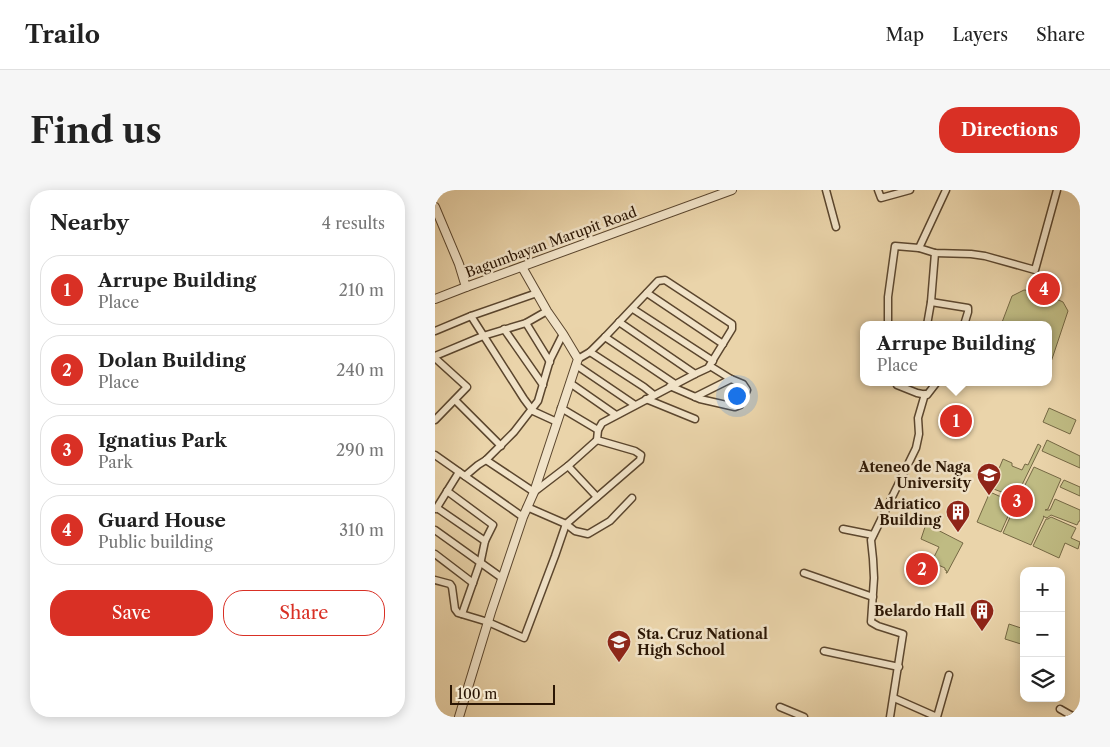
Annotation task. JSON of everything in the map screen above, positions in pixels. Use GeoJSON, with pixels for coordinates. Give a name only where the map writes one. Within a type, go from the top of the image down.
{"type":"FeatureCollection","features":[{"type":"Feature","properties":{"kind":"street","name":"Bagumbayan Marupit Road"},"geometry":{"type":"LineString","coordinates":[[435,299],[466,286],[733,190]]}},
{"type":"Feature","properties":{"kind":"street"},"geometry":{"type":"LineString","coordinates":[[825,190],[836,227]]}},
{"type":"Feature","properties":{"kind":"street"},"geometry":{"type":"LineString","coordinates":[[878,190],[881,198],[910,190]]}},
{"type":"Feature","properties":{"kind":"street"},"geometry":{"type":"LineString","coordinates":[[919,248],[946,190]]}},
{"type":"Feature","properties":{"kind":"street"},"geometry":{"type":"LineString","coordinates":[[888,321],[888,297],[895,246],[919,248],[935,253],[985,256],[1035,270],[1057,190]]}},
{"type":"Feature","properties":{"kind":"street"},"geometry":{"type":"LineString","coordinates":[[435,207],[459,264],[466,286]]}},
{"type":"Feature","properties":{"kind":"street"},"geometry":{"type":"LineString","coordinates":[[928,321],[935,253]]}},
{"type":"Feature","properties":{"kind":"street"},"geometry":{"type":"LineString","coordinates":[[522,267],[563,334],[577,362],[635,405]]}},
{"type":"Feature","properties":{"kind":"street"},"geometry":{"type":"LineString","coordinates":[[459,717],[523,517],[534,492],[577,362],[590,352],[633,309],[658,281],[665,280],[732,324],[732,329],[708,368],[601,423],[597,440],[568,466],[534,492]]}},
{"type":"Feature","properties":{"kind":"street"},"geometry":{"type":"LineString","coordinates":[[435,331],[537,293]]}},
{"type":"Feature","properties":{"kind":"street"},"geometry":{"type":"LineString","coordinates":[[647,294],[723,344]]}},
{"type":"Feature","properties":{"kind":"street"},"geometry":{"type":"LineString","coordinates":[[931,302],[968,308],[965,321]]}},
{"type":"Feature","properties":{"kind":"street"},"geometry":{"type":"LineString","coordinates":[[605,337],[673,385],[695,397],[735,406],[740,405],[747,390],[743,384],[731,379],[633,309]]}},
{"type":"Feature","properties":{"kind":"street"},"geometry":{"type":"LineString","coordinates":[[435,420],[467,387],[435,357],[483,336],[526,323],[547,310]]}},
{"type":"Feature","properties":{"kind":"street"},"geometry":{"type":"LineString","coordinates":[[471,316],[533,411],[557,422]]}},
{"type":"Feature","properties":{"kind":"street"},"geometry":{"type":"LineString","coordinates":[[619,322],[695,374]]}},
{"type":"Feature","properties":{"kind":"street"},"geometry":{"type":"LineString","coordinates":[[526,323],[550,362]]}},
{"type":"Feature","properties":{"kind":"street"},"geometry":{"type":"LineString","coordinates":[[505,329],[543,385]]}},
{"type":"Feature","properties":{"kind":"street"},"geometry":{"type":"LineString","coordinates":[[465,476],[501,446],[532,409],[538,400],[550,362],[563,334]]}},
{"type":"Feature","properties":{"kind":"street"},"geometry":{"type":"LineString","coordinates":[[590,352],[654,395]]}},
{"type":"Feature","properties":{"kind":"street"},"geometry":{"type":"LineString","coordinates":[[695,397],[731,379]]}},
{"type":"Feature","properties":{"kind":"street"},"geometry":{"type":"LineString","coordinates":[[570,383],[616,414]]}},
{"type":"Feature","properties":{"kind":"street"},"geometry":{"type":"LineString","coordinates":[[900,386],[927,395],[934,386]]}},
{"type":"Feature","properties":{"kind":"street"},"geometry":{"type":"LineString","coordinates":[[890,717],[903,634],[871,622],[873,559],[871,540],[916,448],[919,434],[918,418],[925,394]]}},
{"type":"Feature","properties":{"kind":"street"},"geometry":{"type":"LineString","coordinates":[[646,399],[695,419]]}},
{"type":"Feature","properties":{"kind":"street"},"geometry":{"type":"LineString","coordinates":[[455,400],[501,446]]}},
{"type":"Feature","properties":{"kind":"street"},"geometry":{"type":"LineString","coordinates":[[561,408],[598,430]]}},
{"type":"Feature","properties":{"kind":"street"},"geometry":{"type":"LineString","coordinates":[[435,580],[450,584],[453,587],[455,608],[458,613],[489,622],[524,638],[566,524],[640,460],[641,455],[635,451],[597,440]]}},
{"type":"Feature","properties":{"kind":"street"},"geometry":{"type":"LineString","coordinates":[[435,455],[523,517]]}},
{"type":"Feature","properties":{"kind":"street"},"geometry":{"type":"LineString","coordinates":[[486,460],[534,492]]}},
{"type":"Feature","properties":{"kind":"street"},"geometry":{"type":"LineString","coordinates":[[568,466],[597,497]]}},
{"type":"Feature","properties":{"kind":"street"},"geometry":{"type":"LineString","coordinates":[[459,472],[436,509],[485,541]]}},
{"type":"Feature","properties":{"kind":"street"},"geometry":{"type":"LineString","coordinates":[[447,491],[493,525],[485,541],[480,563],[462,614]]}},
{"type":"Feature","properties":{"kind":"street"},"geometry":{"type":"LineString","coordinates":[[527,507],[566,524],[575,531],[588,534],[610,521],[632,498]]}},
{"type":"Feature","properties":{"kind":"street"},"geometry":{"type":"LineString","coordinates":[[843,529],[873,535]]}},
{"type":"Feature","properties":{"kind":"street"},"geometry":{"type":"LineString","coordinates":[[435,530],[503,578]]}},
{"type":"Feature","properties":{"kind":"street"},"geometry":{"type":"LineString","coordinates":[[435,554],[473,583]]}},
{"type":"Feature","properties":{"kind":"street"},"geometry":{"type":"LineString","coordinates":[[804,573],[873,597]]}},
{"type":"Feature","properties":{"kind":"street"},"geometry":{"type":"LineString","coordinates":[[824,651],[899,667]]}},
{"type":"Feature","properties":{"kind":"street"},"geometry":{"type":"LineString","coordinates":[[893,698],[937,717],[949,675]]}},
{"type":"Feature","properties":{"kind":"street"},"geometry":{"type":"LineString","coordinates":[[780,707],[804,717]]}},
{"type":"Feature","properties":{"kind":"street"},"geometry":{"type":"LineString","coordinates":[[1060,709],[1074,717]]}},
{"type":"Feature","properties":{"kind":"shaded area"},"geometry":{"type":"Polygon","coordinates":[[[1024,290],[1041,292],[1063,302],[1068,311],[1052,359],[1052,321],[1003,321],[1012,296],[1024,290]]]}},
{"type":"Feature","properties":{"kind":"shaded area"},"geometry":{"type":"Polygon","coordinates":[[[1049,408],[1076,420],[1070,434],[1043,422],[1049,408]]]}},
{"type":"Feature","properties":{"kind":"shaded area"},"geometry":{"type":"Polygon","coordinates":[[[1047,440],[1080,456],[1080,468],[1042,451],[1047,440]]]}},
{"type":"Feature","properties":{"kind":"shaded area"},"geometry":{"type":"Polygon","coordinates":[[[1038,444],[1041,446],[1018,493],[1014,492],[1012,496],[991,488],[1003,459],[1012,463],[1012,466],[1022,470],[1025,464],[1028,465],[1038,444]]]}},
{"type":"Feature","properties":{"kind":"shaded area"},"geometry":{"type":"Polygon","coordinates":[[[1034,467],[1061,479],[1048,509],[1045,510],[1050,510],[1055,499],[1080,510],[1080,521],[1077,525],[1051,515],[1047,518],[1043,516],[1031,545],[1003,533],[1015,506],[1020,508],[1009,503],[1013,505],[1001,532],[977,522],[990,492],[1010,501],[1014,493],[1024,499],[1025,498],[1020,495],[1034,467]]]}},
{"type":"Feature","properties":{"kind":"shaded area"},"geometry":{"type":"Polygon","coordinates":[[[1064,480],[1080,487],[1080,496],[1060,487],[1064,480]]]}},
{"type":"Feature","properties":{"kind":"shaded area"},"geometry":{"type":"Polygon","coordinates":[[[1051,517],[1076,528],[1071,538],[1080,542],[1078,549],[1065,543],[1059,558],[1033,546],[1046,519],[1051,517]]]}},
{"type":"Feature","properties":{"kind":"shaded area"},"geometry":{"type":"Polygon","coordinates":[[[926,524],[963,543],[947,573],[945,568],[936,564],[930,565],[939,547],[921,539],[926,524]]]}},
{"type":"Feature","properties":{"kind":"shaded area"},"geometry":{"type":"Polygon","coordinates":[[[1009,624],[1020,628],[1020,644],[1005,639],[1009,624]]]}},
{"type":"Feature","properties":{"kind":"place","name":"Guard House"},"geometry":{"type":"Point","coordinates":[1044,289]}},
{"type":"Feature","properties":{"kind":"place","name":"Arrupe Building"},"geometry":{"type":"Point","coordinates":[956,421]}},
{"type":"Feature","properties":{"kind":"place","name":"Ateneo de Naga University"},"geometry":{"type":"Point","coordinates":[989,496]}},
{"type":"Feature","properties":{"kind":"place","name":"Ignatius Park"},"geometry":{"type":"Point","coordinates":[1017,501]}},
{"type":"Feature","properties":{"kind":"place","name":"Adriatico Building"},"geometry":{"type":"Point","coordinates":[958,533]}},
{"type":"Feature","properties":{"kind":"place","name":"Dolan Building"},"geometry":{"type":"Point","coordinates":[922,569]}},
{"type":"Feature","properties":{"kind":"place","name":"Belardo Hall"},"geometry":{"type":"Point","coordinates":[982,632]}},
{"type":"Feature","properties":{"kind":"place","name":"Sta. Cruz National High School"},"geometry":{"type":"Point","coordinates":[619,663]}}]}
